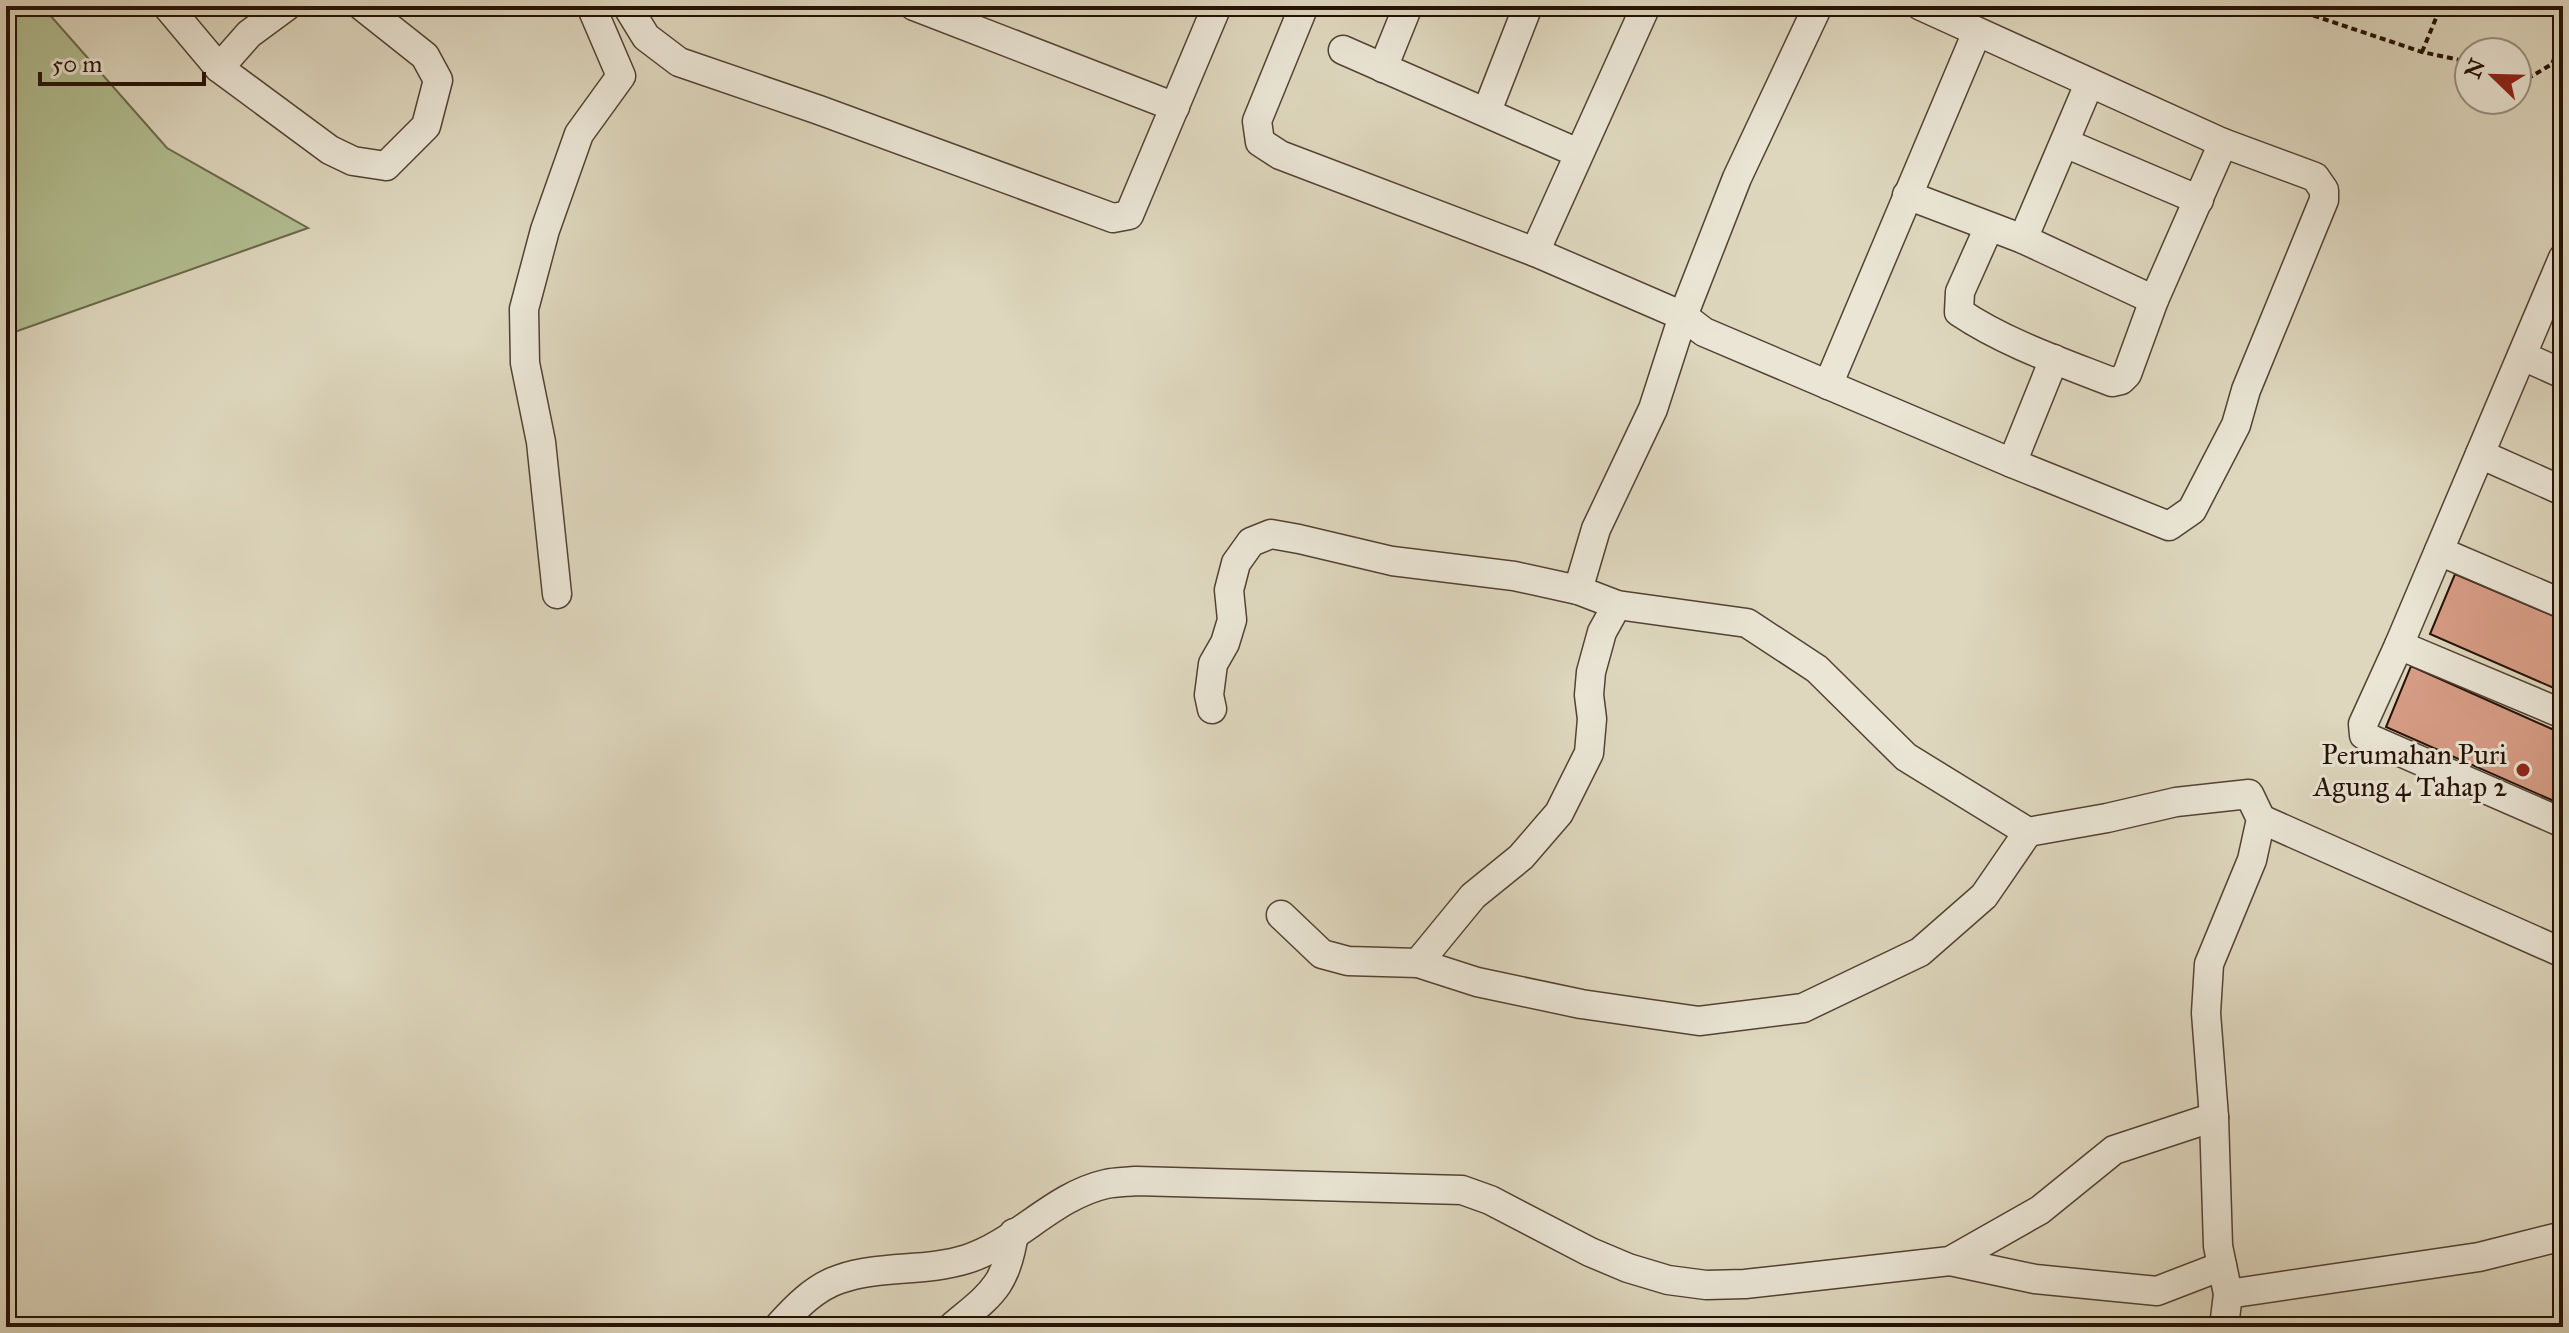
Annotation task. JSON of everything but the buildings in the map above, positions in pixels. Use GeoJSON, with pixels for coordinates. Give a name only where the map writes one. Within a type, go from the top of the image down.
{"type":"FeatureCollection","features":[{"type":"Feature","properties":{"kind":"street"},"geometry":{"type":"LineString","coordinates":[[167,6],[219,68],[330,150],[353,161],[386,166],[426,126],[438,80],[425,56],[362,6]]}},
{"type":"Feature","properties":{"kind":"street"},"geometry":{"type":"LineString","coordinates":[[219,68],[249,34],[287,6]]}},
{"type":"Feature","properties":{"kind":"street"},"geometry":{"type":"LineString","coordinates":[[557,594],[541,442],[525,363],[524,309],[545,230],[579,134],[621,76],[591,6]]}},
{"type":"Feature","properties":{"kind":"street"},"geometry":{"type":"LineString","coordinates":[[627,6],[646,37],[679,62],[1113,218],[1129,215],[1216,6]]}},
{"type":"Feature","properties":{"kind":"street"},"geometry":{"type":"LineString","coordinates":[[646,37],[656,6]]}},
{"type":"Feature","properties":{"kind":"street"},"geometry":{"type":"LineString","coordinates":[[914,6],[1175,107]]}},
{"type":"Feature","properties":{"kind":"street"},"geometry":{"type":"LineString","coordinates":[[1304,6],[1257,121],[1260,142],[1280,155],[1535,252],[1683,316],[1704,332],[2169,526],[2192,510],[2236,425],[2246,390],[2324,200],[2324,190],[2315,177],[2223,143],[1921,6]]}},
{"type":"Feature","properties":{"kind":"street"},"geometry":{"type":"LineString","coordinates":[[1383,68],[1408,6]]}},
{"type":"Feature","properties":{"kind":"street"},"geometry":{"type":"LineString","coordinates":[[1487,111],[1528,6]]}},
{"type":"Feature","properties":{"kind":"street"},"geometry":{"type":"LineString","coordinates":[[1535,252],[1646,6]]}},
{"type":"Feature","properties":{"kind":"street"},"geometry":{"type":"LineString","coordinates":[[1578,590],[1596,529],[1663,383],[1683,316],[1808,9]]}},
{"type":"Feature","properties":{"kind":"street"},"geometry":{"type":"LineString","coordinates":[[1828,385],[1977,32]]}},
{"type":"Feature","properties":{"kind":"street"},"geometry":{"type":"LineString","coordinates":[[1343,50],[1578,153]]}},
{"type":"Feature","properties":{"kind":"street"},"geometry":{"type":"LineString","coordinates":[[2023,239],[2089,84]]}},
{"type":"Feature","properties":{"kind":"street"},"geometry":{"type":"LineString","coordinates":[[2065,143],[2199,200]]}},
{"type":"Feature","properties":{"kind":"street"},"geometry":{"type":"LineString","coordinates":[[1989,227],[1960,292],[1959,312],[1977,324],[2054,359],[2112,382],[2121,380],[2127,374],[2154,300],[2223,143]]}},
{"type":"Feature","properties":{"kind":"street"},"geometry":{"type":"LineString","coordinates":[[1907,195],[2023,239],[2154,300]]}},
{"type":"Feature","properties":{"kind":"street"},"geometry":{"type":"LineString","coordinates":[[2562,263],[2363,724],[2364,735],[2563,823]]}},
{"type":"Feature","properties":{"kind":"street"},"geometry":{"type":"LineString","coordinates":[[2523,356],[2563,374]]}},
{"type":"Feature","properties":{"kind":"street"},"geometry":{"type":"LineString","coordinates":[[2012,463],[2054,359]]}},
{"type":"Feature","properties":{"kind":"street"},"geometry":{"type":"LineString","coordinates":[[2480,454],[2563,491]]}},
{"type":"Feature","properties":{"kind":"street"},"geometry":{"type":"LineString","coordinates":[[1212,709],[1209,695],[1213,664],[1225,643],[1232,620],[1229,590],[1236,563],[1251,542],[1271,534],[1392,561],[1514,576],[1578,590],[1617,605],[1747,623],[1817,669],[1906,757],[2028,832],[2176,802],[2249,794],[2261,819],[2252,860],[2209,964],[2206,1013],[2214,1117],[2218,1246],[2228,1294],[2224,1327]]}},
{"type":"Feature","properties":{"kind":"street"},"geometry":{"type":"LineString","coordinates":[[2439,551],[2563,604]]}},
{"type":"Feature","properties":{"kind":"street"},"geometry":{"type":"LineString","coordinates":[[1418,963],[1473,896],[1521,857],[1559,813],[1589,753],[1591,672],[1602,632],[1617,605]]}},
{"type":"Feature","properties":{"kind":"street"},"geometry":{"type":"LineString","coordinates":[[2399,645],[2563,714]]}},
{"type":"Feature","properties":{"kind":"street"},"geometry":{"type":"LineString","coordinates":[[2261,819],[2563,953]]}},
{"type":"Feature","properties":{"kind":"street"},"geometry":{"type":"LineString","coordinates":[[1281,915],[1322,954],[1348,961],[1418,963],[1477,982],[1581,1004],[1699,1021],[1803,1008],[1920,952],[1984,896],[2028,832]]}},
{"type":"Feature","properties":{"kind":"street"},"geometry":{"type":"LineString","coordinates":[[1950,1261],[2040,1210],[2114,1150],[2214,1117]]}},
{"type":"Feature","properties":{"kind":"street"},"geometry":{"type":"LineString","coordinates":[[778,1327],[815,1292],[840,1279],[968,1259],[988,1250],[1065,1200],[1107,1183],[1136,1181],[1462,1190],[1490,1200],[1590,1252],[1628,1268],[1668,1280],[1706,1285],[1745,1284],[1950,1261],[2035,1279],[2157,1291],[2222,1266]]}},
{"type":"Feature","properties":{"kind":"street"},"geometry":{"type":"LineString","coordinates":[[952,1327],[998,1286],[1011,1257],[1014,1233]]}},
{"type":"Feature","properties":{"kind":"street"},"geometry":{"type":"LineString","coordinates":[[2228,1294],[2465,1260],[2563,1236]]}},
{"type":"Feature","properties":{"kind":"path"},"geometry":{"type":"LineString","coordinates":[[2285,6],[2422,52],[2453,59]]}},
{"type":"Feature","properties":{"kind":"path"},"geometry":{"type":"LineString","coordinates":[[2422,52],[2441,6]]}},
{"type":"Feature","properties":{"kind":"path"},"geometry":{"type":"LineString","coordinates":[[2533,75],[2552,64],[2563,37]]}},
{"type":"Feature","properties":{"kind":"green space"},"geometry":{"type":"Polygon","coordinates":[[[6,6],[42,6],[167,148],[308,228],[6,335],[6,6]]]}},
{"type":"Feature","properties":{"kind":"place","name":"Perumahan Puri Agung 4 Tahap 2"},"geometry":{"type":"Point","coordinates":[2523,770]}}]}
